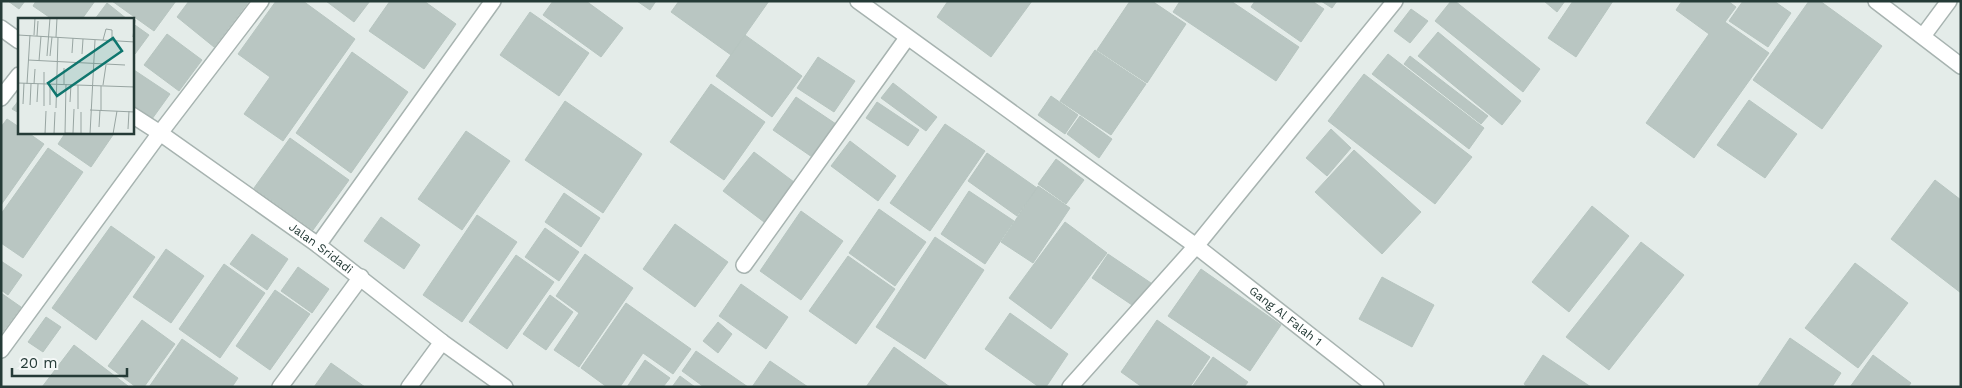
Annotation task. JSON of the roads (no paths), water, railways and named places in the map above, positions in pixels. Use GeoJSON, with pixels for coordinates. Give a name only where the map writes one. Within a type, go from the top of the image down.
{"type":"FeatureCollection","features":[{"type":"Feature","properties":{"kind":"street"},"geometry":{"type":"LineString","coordinates":[[1,350],[160,133],[261,1]]}},
{"type":"Feature","properties":{"kind":"street"},"geometry":{"type":"LineString","coordinates":[[318,245],[493,1]]}},
{"type":"Feature","properties":{"kind":"street","name":"Gang Al Falah 1"},"geometry":{"type":"LineString","coordinates":[[858,1],[1196,246],[1376,387]]}},
{"type":"Feature","properties":{"kind":"street"},"geometry":{"type":"LineString","coordinates":[[1070,387],[1196,246],[1395,1]]}},
{"type":"Feature","properties":{"kind":"street"},"geometry":{"type":"LineString","coordinates":[[1876,1],[1961,66]]}},
{"type":"Feature","properties":{"kind":"street"},"geometry":{"type":"LineString","coordinates":[[1923,36],[1949,1]]}},
{"type":"Feature","properties":{"kind":"street"},"geometry":{"type":"LineString","coordinates":[[1,28],[18,40]]}},
{"type":"Feature","properties":{"kind":"street"},"geometry":{"type":"LineString","coordinates":[[744,265],[907,38]]}},
{"type":"Feature","properties":{"kind":"street"},"geometry":{"type":"LineString","coordinates":[[1,98],[18,76]]}},
{"type":"Feature","properties":{"kind":"street","name":"Jalan Sridadi"},"geometry":{"type":"LineString","coordinates":[[134,116],[318,245],[442,342],[505,387]]}},
{"type":"Feature","properties":{"kind":"street"},"geometry":{"type":"LineString","coordinates":[[280,387],[361,277]]}},
{"type":"Feature","properties":{"kind":"street"},"geometry":{"type":"LineString","coordinates":[[410,387],[442,342]]}}]}
